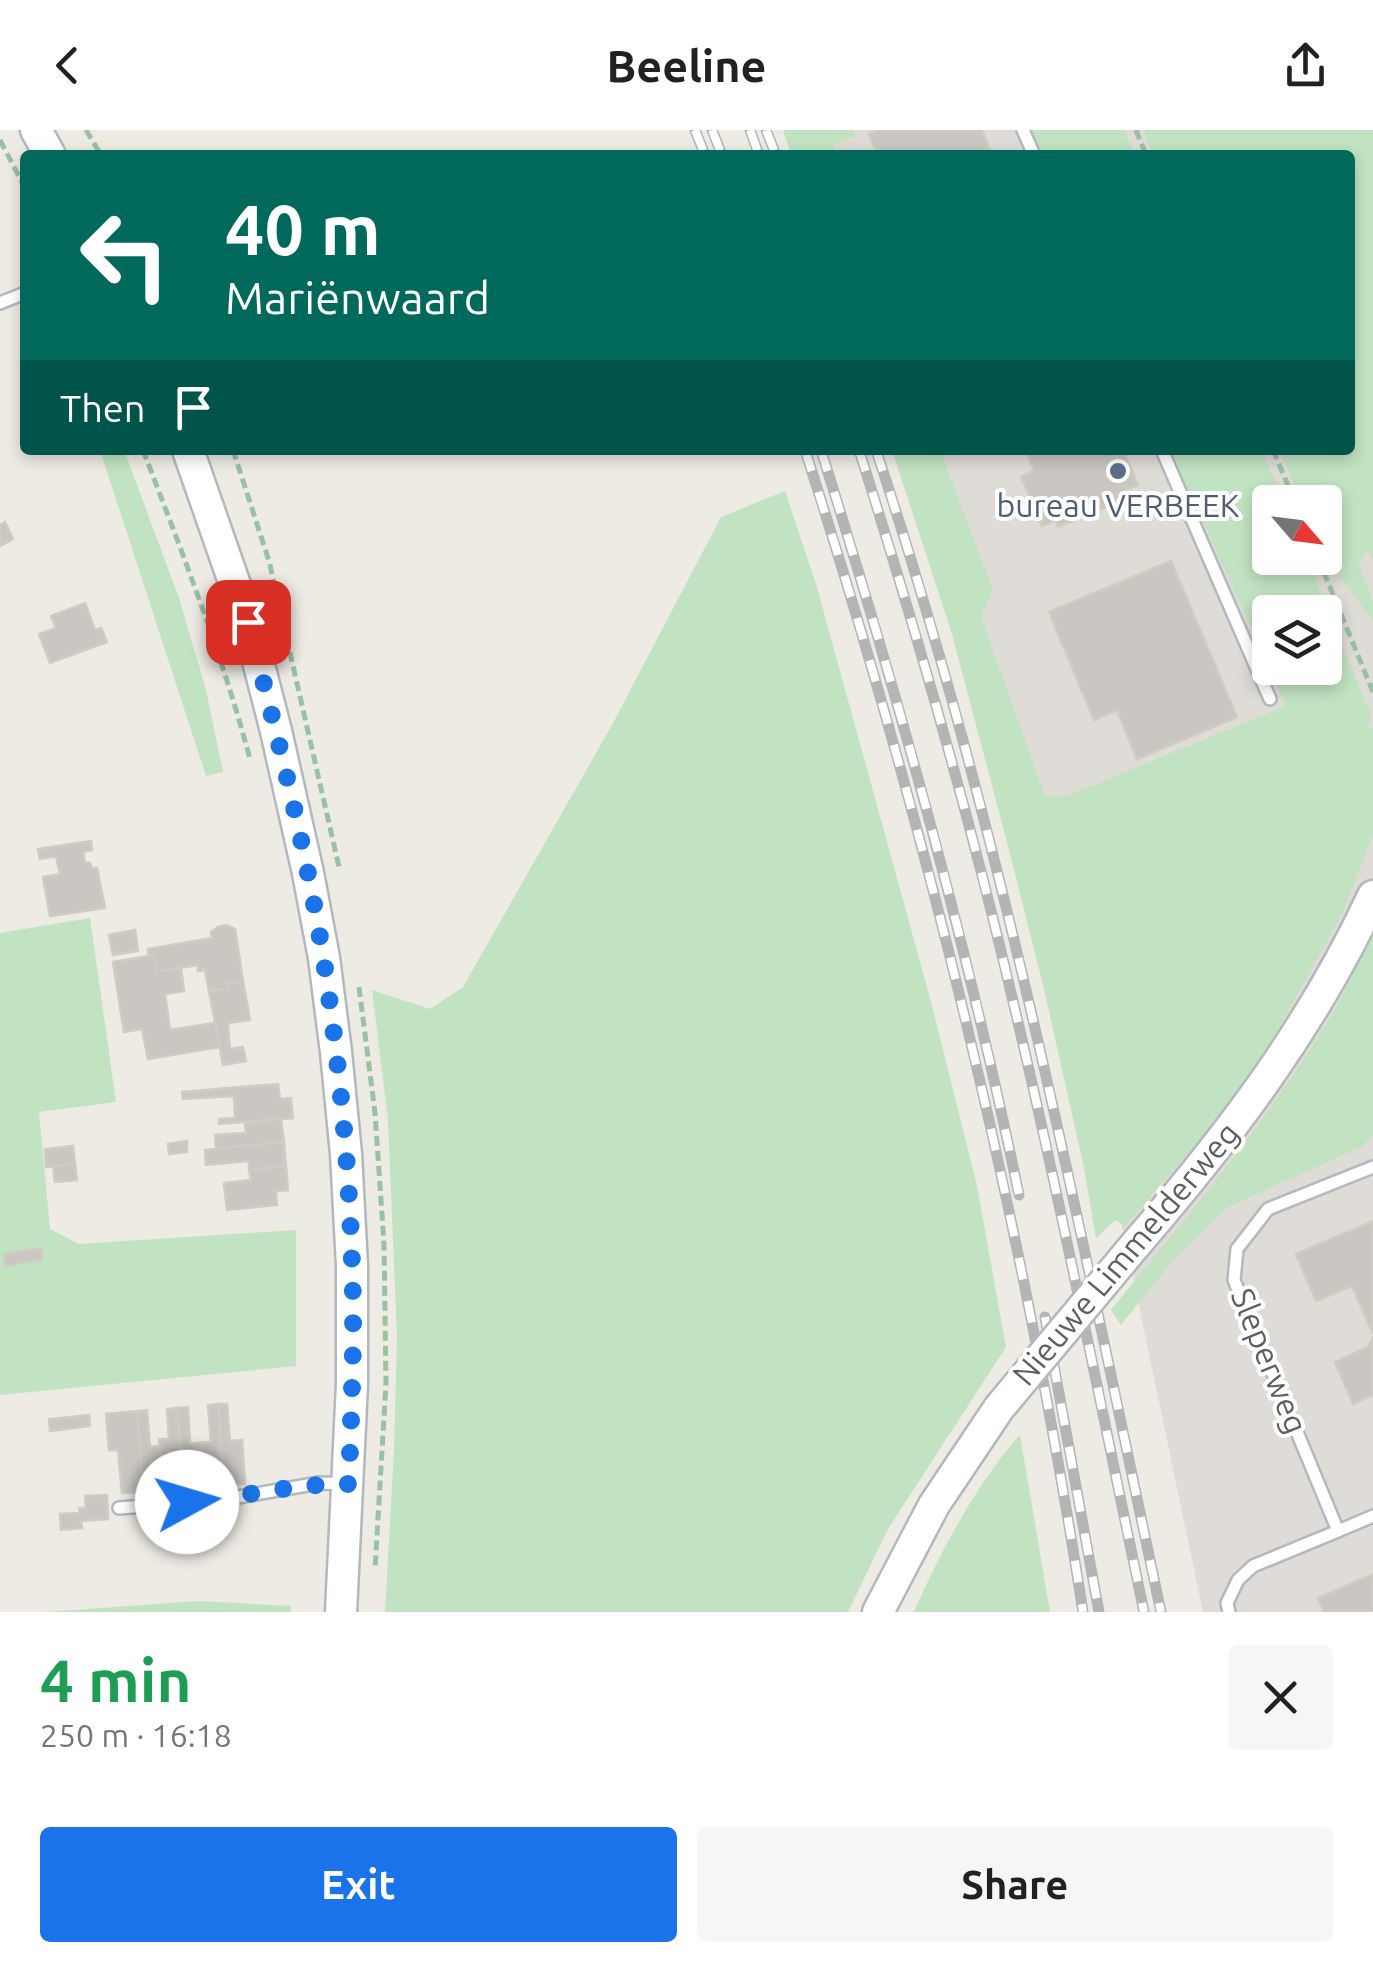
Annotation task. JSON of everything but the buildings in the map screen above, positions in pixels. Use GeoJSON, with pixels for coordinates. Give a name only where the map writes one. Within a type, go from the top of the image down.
{"type":"FeatureCollection","features":[{"type":"Feature","properties":{"kind":"street"},"geometry":{"type":"LineString","coordinates":[[190,455],[248,622],[308,872],[324,958],[345,1137],[352,1266],[349,1484],[341,1612]]}},
{"type":"Feature","properties":{"kind":"street","name":"Nieuwe Limmelderweg"},"geometry":{"type":"LineString","coordinates":[[878,1612],[934,1506],[998,1408],[1232,1128],[1271,1075],[1330,983],[1373,896]]}},
{"type":"Feature","properties":{"kind":"lane"},"geometry":{"type":"LineString","coordinates":[[1164,455],[1270,699]]}},
{"type":"Feature","properties":{"kind":"lane","name":"Sleperweg"},"geometry":{"type":"LineString","coordinates":[[1338,1531],[1234,1280],[1237,1249],[1268,1209],[1373,1167]]}},
{"type":"Feature","properties":{"kind":"lane"},"geometry":{"type":"LineString","coordinates":[[118,1508],[221,1500],[318,1483],[349,1484]]}},
{"type":"Feature","properties":{"kind":"lane"},"geometry":{"type":"LineString","coordinates":[[1229,1612],[1227,1603],[1238,1580],[1253,1566],[1373,1516]]}},
{"type":"Feature","properties":{"kind":"path"},"geometry":{"type":"LineString","coordinates":[[0,140],[20,178]]}},
{"type":"Feature","properties":{"kind":"path"},"geometry":{"type":"LineString","coordinates":[[145,455],[232,696],[252,763]]}},
{"type":"Feature","properties":{"kind":"path"},"geometry":{"type":"LineString","coordinates":[[1276,455],[1288,485]]}},
{"type":"Feature","properties":{"kind":"path"},"geometry":{"type":"LineString","coordinates":[[1325,575],[1373,692]]}},
{"type":"Feature","properties":{"kind":"shaded area"},"geometry":{"type":"Polygon","coordinates":[[[790,130],[1373,130],[1373,1612],[1203,1612],[1044,853],[904,455],[1355,455],[1355,150],[797,150],[790,130]]]}},
{"type":"Feature","properties":{"kind":"green space"},"geometry":{"type":"Polygon","coordinates":[[[783,130],[853,130],[855,136],[833,145],[834,150],[789,150],[783,130]]]}},
{"type":"Feature","properties":{"kind":"green space"},"geometry":{"type":"Polygon","coordinates":[[[1031,130],[1124,130],[1133,150],[1040,150],[1031,130]]]}},
{"type":"Feature","properties":{"kind":"green space"},"geometry":{"type":"Polygon","coordinates":[[[1143,130],[1373,130],[1373,561],[1367,550],[1359,564],[1373,603],[1373,621],[1339,575],[1342,485],[1294,485],[1281,455],[1355,455],[1355,150],[1151,150],[1143,130]]]}},
{"type":"Feature","properties":{"kind":"green space"},"geometry":{"type":"Polygon","coordinates":[[[102,455],[126,455],[179,598],[206,690],[223,772],[206,776],[102,455]]]}},
{"type":"Feature","properties":{"kind":"green space"},"geometry":{"type":"Polygon","coordinates":[[[894,455],[942,455],[993,590],[981,617],[1045,796],[1067,796],[1286,706],[1277,685],[1342,685],[1342,644],[1371,716],[1367,728],[1373,727],[1373,835],[1342,914],[1279,1029],[1229,1106],[1125,1226],[1115,1220],[1096,1239],[1044,989],[952,634],[894,455]]]}},
{"type":"Feature","properties":{"kind":"green space"},"geometry":{"type":"Polygon","coordinates":[[[1169,455],[1264,455],[1277,485],[1252,485],[1252,575],[1314,575],[1322,595],[1252,595],[1252,630],[1197,508],[1191,509],[1169,455]]]}},
{"type":"Feature","properties":{"kind":"green space"},"geometry":{"type":"Polygon","coordinates":[[[785,491],[816,584],[930,998],[977,1186],[1006,1347],[888,1529],[848,1612],[385,1612],[397,1335],[388,1120],[372,990],[430,1009],[463,987],[612,725],[721,517],[785,491]]]}},
{"type":"Feature","properties":{"kind":"green space"},"geometry":{"type":"Polygon","coordinates":[[[90,918],[116,1102],[39,1112],[50,1229],[79,1244],[296,1230],[296,1366],[0,1395],[0,933],[90,918]]]}},
{"type":"Feature","properties":{"kind":"green space"},"geometry":{"type":"Polygon","coordinates":[[[1373,934],[1373,1133],[1363,1146],[1226,1208],[1170,1264],[1121,1325],[1111,1310],[1219,1176],[1296,1072],[1334,1011],[1373,934]]]}},
{"type":"Feature","properties":{"kind":"green space"},"geometry":{"type":"Polygon","coordinates":[[[1020,1435],[1050,1612],[914,1612],[961,1519],[1020,1435]]]}},
{"type":"Feature","properties":{"kind":"green space"},"geometry":{"type":"Polygon","coordinates":[[[199,1601],[291,1606],[291,1612],[45,1612],[199,1601]]]}},
{"type":"Feature","properties":{"kind":"railway"},"geometry":{"type":"LineString","coordinates":[[695,130],[703,150]]}},
{"type":"Feature","properties":{"kind":"railway"},"geometry":{"type":"LineString","coordinates":[[712,130],[720,150]]}},
{"type":"Feature","properties":{"kind":"railway"},"geometry":{"type":"LineString","coordinates":[[750,130],[757,150]]}},
{"type":"Feature","properties":{"kind":"railway"},"geometry":{"type":"LineString","coordinates":[[766,130],[774,150]]}},
{"type":"Feature","properties":{"kind":"railway"},"geometry":{"type":"LineString","coordinates":[[807,455],[891,736],[967,1026],[1031,1318],[1083,1612]]}},
{"type":"Feature","properties":{"kind":"railway"},"geometry":{"type":"LineString","coordinates":[[823,455],[929,820],[977,1007],[1019,1195]]}},
{"type":"Feature","properties":{"kind":"railway"},"geometry":{"type":"LineString","coordinates":[[861,455],[939,717],[1006,970],[1144,1612]]}},
{"type":"Feature","properties":{"kind":"railway"},"geometry":{"type":"LineString","coordinates":[[878,455],[921,593],[1000,881],[1068,1173],[1161,1612]]}},
{"type":"Feature","properties":{"kind":"railway"},"geometry":{"type":"LineString","coordinates":[[1045,1317],[1099,1612]]}},
{"type":"Feature","properties":{"kind":"place","name":"bureau VERBEEK"},"geometry":{"type":"Point","coordinates":[1118,471]}},
{"type":"Feature","properties":{"kind":"route"},"geometry":{"type":"LineString","coordinates":[[187,1502],[318,1483],[349,1484],[352,1266],[336,1052],[308,872],[248,622]]}}]}
